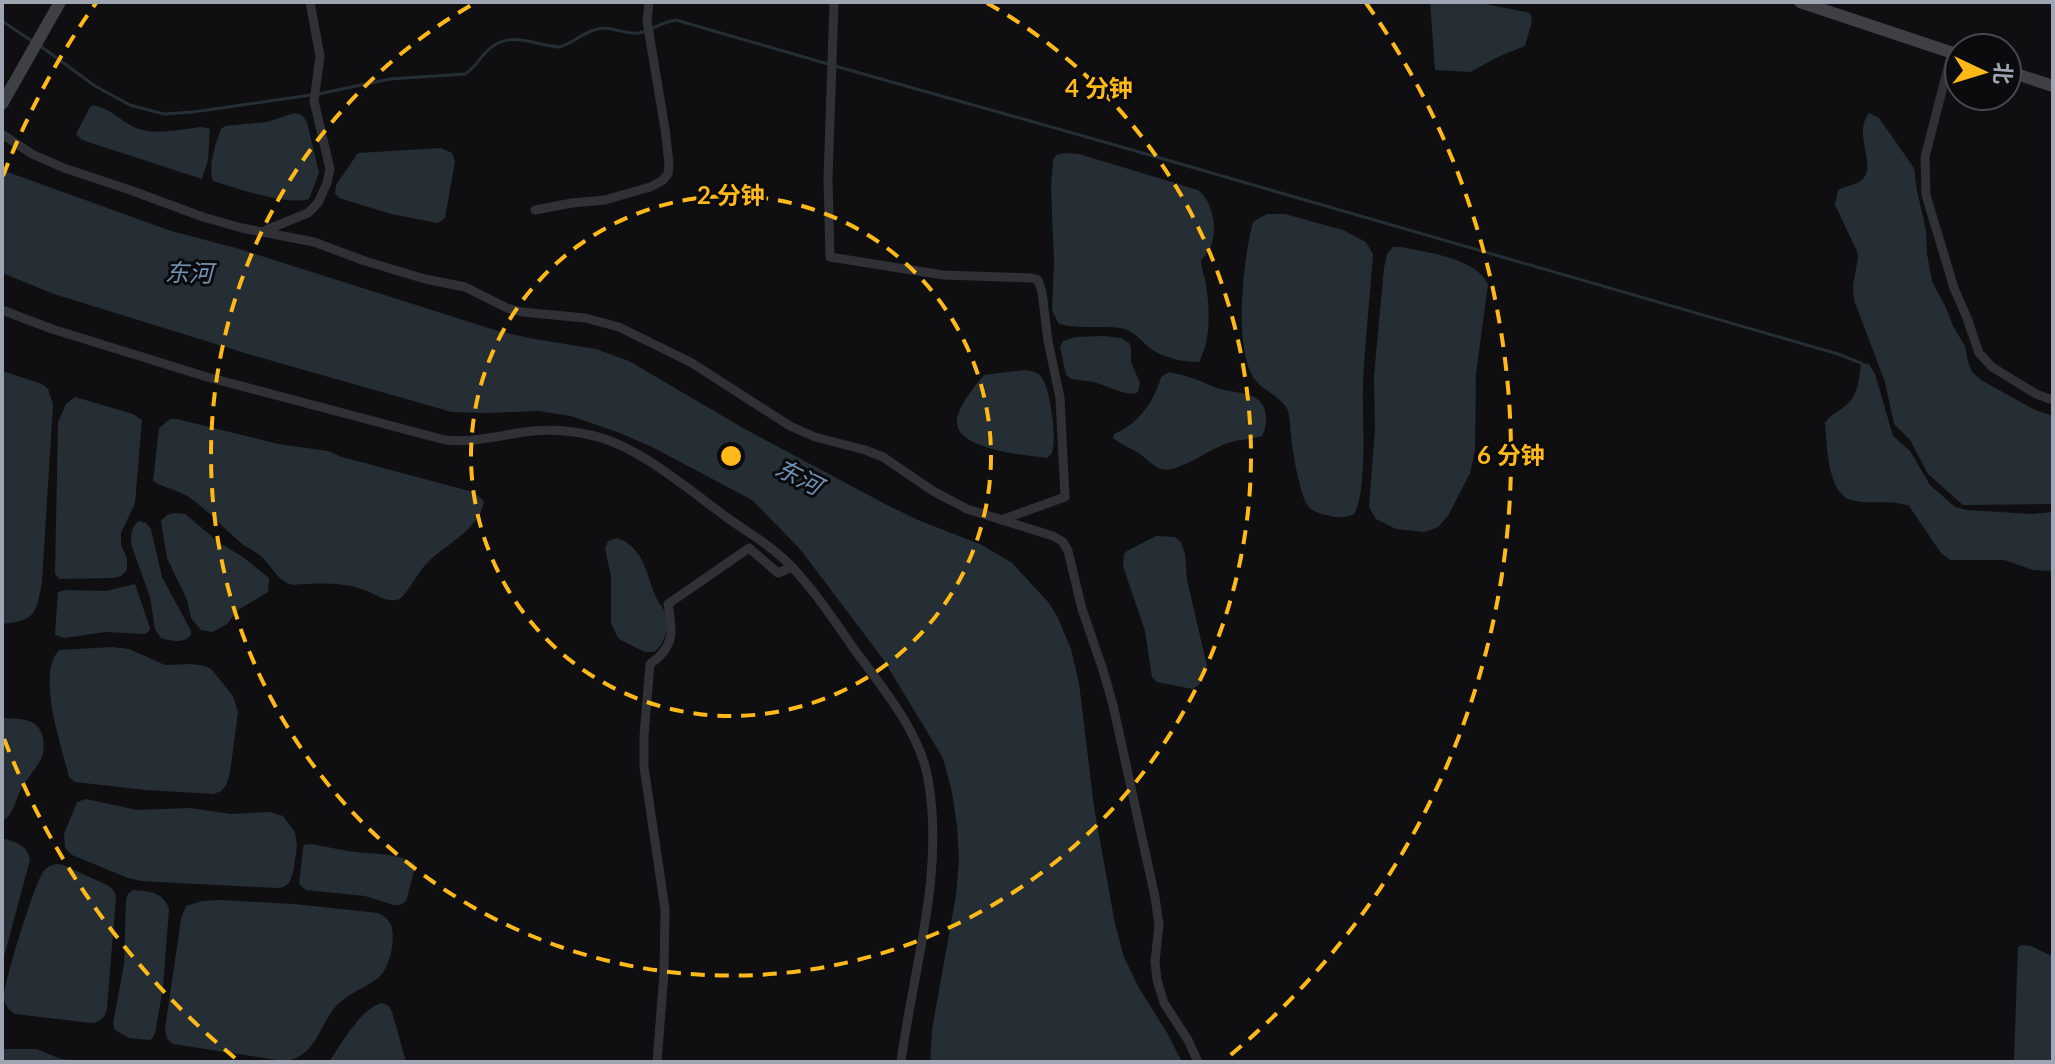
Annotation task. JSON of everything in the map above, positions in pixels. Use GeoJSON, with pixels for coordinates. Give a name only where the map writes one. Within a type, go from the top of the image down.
{"type":"FeatureCollection","features":[{"type":"Feature","properties":{"kind":"street"},"geometry":{"type":"LineString","coordinates":[[2,104],[60,2]]}},
{"type":"Feature","properties":{"kind":"street"},"geometry":{"type":"LineString","coordinates":[[263,232],[308,213],[322,197],[330,169],[314,101],[320,56],[310,2]]}},
{"type":"Feature","properties":{"kind":"street"},"geometry":{"type":"LineString","coordinates":[[535,210],[605,200],[650,187],[665,178],[669,169],[668,153],[649,28],[649,2]]}},
{"type":"Feature","properties":{"kind":"street"},"geometry":{"type":"LineString","coordinates":[[834,2],[828,179],[830,257],[943,275],[1032,278],[1038,280],[1042,292],[1060,398],[1065,497],[1001,520]]}},
{"type":"Feature","properties":{"kind":"street"},"geometry":{"type":"LineString","coordinates":[[1800,2],[1943,50]]}},
{"type":"Feature","properties":{"kind":"street"},"geometry":{"type":"LineString","coordinates":[[2023,76],[2053,86]]}},
{"type":"Feature","properties":{"kind":"street"},"geometry":{"type":"LineString","coordinates":[[1943,97],[1925,157],[1924,176],[1926,195],[1954,288],[1979,353],[1992,367],[2036,394],[2053,400]]}},
{"type":"Feature","properties":{"kind":"street"},"geometry":{"type":"LineString","coordinates":[[2,134],[32,154],[74,172],[203,217],[314,242],[410,275],[465,287],[514,310],[536,315],[585,318],[619,327],[692,363],[790,426],[815,437],[874,453],[967,509],[1058,538],[1068,551],[1082,609],[1113,705],[1155,897],[1159,925],[1155,962],[1157,980],[1164,1003],[1198,1062]]}},
{"type":"Feature","properties":{"kind":"street"},"geometry":{"type":"LineString","coordinates":[[2,310],[52,329],[207,377],[445,440],[472,440],[546,430],[602,438],[621,445],[645,460],[770,547],[792,567],[830,615],[905,723],[920,749],[927,773],[933,834],[932,877],[901,1062]]}},
{"type":"Feature","properties":{"kind":"street"},"geometry":{"type":"LineString","coordinates":[[657,1062],[665,909],[644,767],[650,664],[669,646],[668,604],[695,584],[749,548],[778,573],[792,567]]}},
{"type":"Feature","properties":{"kind":"water"},"geometry":{"type":"Polygon","coordinates":[[[1430,2],[1475,2],[1530,13],[1532,21],[1525,46],[1470,72],[1435,70],[1430,2]]]}},
{"type":"Feature","properties":{"kind":"water"},"geometry":{"type":"Polygon","coordinates":[[[93,105],[132,126],[149,131],[210,129],[208,160],[202,179],[82,140],[76,134],[93,105]]]}},
{"type":"Feature","properties":{"kind":"water"},"geometry":{"type":"Polygon","coordinates":[[[294,113],[302,115],[307,122],[319,173],[309,199],[275,198],[213,181],[212,162],[221,129],[267,122],[294,113]]]}},
{"type":"Feature","properties":{"kind":"water"},"geometry":{"type":"Polygon","coordinates":[[[1869,113],[1879,118],[1914,168],[1932,281],[1965,346],[1972,372],[2035,410],[2053,416],[2053,504],[1963,505],[1928,474],[1910,440],[1894,424],[1885,382],[1854,300],[1857,251],[1835,205],[1838,190],[1860,182],[1866,174],[1863,131],[1869,113]]]}},
{"type":"Feature","properties":{"kind":"water"},"geometry":{"type":"Polygon","coordinates":[[[441,148],[452,153],[455,161],[445,218],[438,223],[391,214],[339,198],[335,193],[336,185],[358,153],[441,148]]]}},
{"type":"Feature","properties":{"kind":"water"},"geometry":{"type":"Polygon","coordinates":[[[1079,154],[1198,190],[1203,195],[1211,209],[1214,235],[1209,250],[1201,260],[1209,314],[1206,344],[1199,362],[1177,360],[1161,354],[1126,330],[1058,323],[1052,310],[1051,188],[1053,160],[1056,155],[1079,154]]]}},
{"type":"Feature","properties":{"kind":"water","name":"东河"},"geometry":{"type":"Polygon","coordinates":[[[2,170],[171,231],[236,248],[495,330],[596,349],[629,361],[743,428],[887,505],[982,545],[1012,563],[1049,603],[1071,649],[1079,683],[1094,807],[1115,924],[1124,957],[1139,988],[1182,1062],[930,1062],[932,1030],[956,895],[959,860],[952,792],[943,758],[883,659],[800,549],[752,500],[652,447],[571,416],[538,411],[452,412],[248,354],[54,294],[2,273],[2,170]]]}},
{"type":"Feature","properties":{"kind":"water"},"geometry":{"type":"Polygon","coordinates":[[[1267,214],[1285,214],[1343,230],[1366,242],[1373,254],[1363,384],[1361,488],[1354,514],[1348,516],[1324,515],[1308,506],[1297,472],[1288,411],[1282,402],[1257,382],[1247,363],[1242,325],[1246,260],[1254,221],[1267,214]]]}},
{"type":"Feature","properties":{"kind":"water"},"geometry":{"type":"Polygon","coordinates":[[[1393,247],[1463,263],[1482,276],[1488,285],[1476,373],[1475,450],[1470,473],[1448,516],[1438,527],[1425,532],[1396,529],[1376,519],[1369,507],[1375,428],[1374,376],[1384,268],[1387,254],[1393,247]]]}},
{"type":"Feature","properties":{"kind":"water"},"geometry":{"type":"Polygon","coordinates":[[[1103,336],[1121,338],[1129,343],[1131,362],[1140,383],[1138,392],[1125,393],[1066,375],[1060,347],[1063,341],[1103,336]]]}},
{"type":"Feature","properties":{"kind":"water"},"geometry":{"type":"Polygon","coordinates":[[[1861,363],[1869,364],[1875,374],[1893,436],[1910,451],[1930,485],[1955,507],[2032,514],[2053,512],[2053,571],[2033,570],[2004,560],[1950,560],[1941,553],[1909,506],[1851,500],[1843,496],[1830,467],[1825,423],[1853,397],[1861,363]]]}},
{"type":"Feature","properties":{"kind":"water"},"geometry":{"type":"Polygon","coordinates":[[[1025,370],[1041,376],[1048,392],[1054,442],[1052,453],[1047,458],[981,445],[961,433],[957,424],[962,405],[984,375],[1025,370]]]}},
{"type":"Feature","properties":{"kind":"water"},"geometry":{"type":"Polygon","coordinates":[[[2,371],[42,384],[48,389],[53,404],[42,582],[38,601],[28,618],[2,624],[2,371]]]}},
{"type":"Feature","properties":{"kind":"water"},"geometry":{"type":"Polygon","coordinates":[[[1169,372],[1258,399],[1266,414],[1262,436],[1229,442],[1168,470],[1158,468],[1119,443],[1113,438],[1114,434],[1144,411],[1161,377],[1169,372]]]}},
{"type":"Feature","properties":{"kind":"water"},"geometry":{"type":"Polygon","coordinates":[[[75,397],[133,414],[142,420],[135,503],[121,533],[127,570],[114,578],[59,579],[55,573],[58,422],[66,404],[75,397]]]}},
{"type":"Feature","properties":{"kind":"water"},"geometry":{"type":"Polygon","coordinates":[[[170,419],[278,444],[328,451],[473,492],[484,501],[476,520],[428,562],[400,599],[386,599],[356,587],[338,584],[293,585],[283,581],[261,556],[195,502],[153,481],[159,428],[170,419]]]}},
{"type":"Feature","properties":{"kind":"water"},"geometry":{"type":"Polygon","coordinates":[[[174,513],[185,514],[269,578],[268,592],[238,610],[227,624],[212,632],[201,630],[191,618],[187,600],[167,558],[161,521],[174,513]]]}},
{"type":"Feature","properties":{"kind":"water"},"geometry":{"type":"Polygon","coordinates":[[[139,521],[151,529],[162,577],[191,631],[191,635],[184,640],[161,638],[155,629],[150,597],[131,544],[133,529],[139,521]]]}},
{"type":"Feature","properties":{"kind":"water"},"geometry":{"type":"Polygon","coordinates":[[[1156,536],[1175,537],[1181,542],[1185,554],[1187,580],[1207,666],[1199,685],[1192,689],[1157,682],[1152,677],[1145,631],[1123,566],[1127,551],[1156,536]]]}},
{"type":"Feature","properties":{"kind":"water"},"geometry":{"type":"Polygon","coordinates":[[[617,538],[633,547],[638,554],[666,616],[666,634],[654,652],[645,652],[619,639],[611,623],[611,577],[605,548],[608,541],[617,538]]]}},
{"type":"Feature","properties":{"kind":"water"},"geometry":{"type":"Polygon","coordinates":[[[135,584],[150,628],[145,634],[105,632],[65,638],[55,635],[58,592],[106,591],[135,584]]]}},
{"type":"Feature","properties":{"kind":"water"},"geometry":{"type":"Polygon","coordinates":[[[129,649],[165,665],[205,666],[233,696],[238,712],[230,773],[221,791],[214,794],[146,790],[75,782],[69,777],[50,693],[53,662],[59,650],[129,649]]]}},
{"type":"Feature","properties":{"kind":"water"},"geometry":{"type":"Polygon","coordinates":[[[2,718],[33,723],[41,731],[44,745],[40,761],[21,789],[12,811],[2,821],[2,718]]]}},
{"type":"Feature","properties":{"kind":"water"},"geometry":{"type":"Polygon","coordinates":[[[86,799],[137,810],[190,808],[231,814],[270,812],[283,816],[295,832],[297,846],[293,873],[289,883],[278,888],[128,878],[72,855],[65,848],[64,834],[77,802],[86,799]]]}},
{"type":"Feature","properties":{"kind":"water"},"geometry":{"type":"Polygon","coordinates":[[[2,838],[24,848],[30,860],[2,964],[2,838]]]}},
{"type":"Feature","properties":{"kind":"water"},"geometry":{"type":"Polygon","coordinates":[[[309,844],[393,856],[414,863],[406,901],[394,905],[365,896],[306,890],[299,884],[303,848],[309,844]]]}},
{"type":"Feature","properties":{"kind":"water"},"geometry":{"type":"Polygon","coordinates":[[[56,864],[109,886],[116,897],[107,1008],[102,1019],[91,1023],[15,1014],[5,1001],[8,976],[32,897],[43,872],[56,864]]]}},
{"type":"Feature","properties":{"kind":"water"},"geometry":{"type":"Polygon","coordinates":[[[133,890],[159,896],[169,909],[163,988],[155,1033],[149,1040],[129,1038],[115,1030],[113,1024],[124,964],[126,900],[133,890]]]}},
{"type":"Feature","properties":{"kind":"water"},"geometry":{"type":"Polygon","coordinates":[[[220,900],[378,913],[391,925],[389,961],[378,978],[337,1005],[310,1047],[295,1058],[284,1061],[173,1044],[167,1039],[165,1029],[181,919],[186,906],[220,900]]]}},
{"type":"Feature","properties":{"kind":"water"},"geometry":{"type":"Polygon","coordinates":[[[2022,945],[2053,957],[2053,1062],[2014,1062],[2018,947],[2022,945]]]}},
{"type":"Feature","properties":{"kind":"water"},"geometry":{"type":"Polygon","coordinates":[[[382,1003],[389,1006],[392,1012],[406,1062],[329,1062],[359,1019],[382,1003]]]}},
{"type":"Feature","properties":{"kind":"water"},"geometry":{"type":"Polygon","coordinates":[[[2,1049],[36,1049],[61,1059],[105,1062],[2,1062],[2,1049]]]}},
{"type":"Feature","properties":{"kind":"waterway"},"geometry":{"type":"LineString","coordinates":[[318,94],[390,79],[465,74],[495,44],[504,41],[522,40],[559,47],[600,28],[639,33],[676,20],[828,64]]}},
{"type":"Feature","properties":{"kind":"waterway"},"geometry":{"type":"LineString","coordinates":[[2,21],[32,41]]}},
{"type":"Feature","properties":{"kind":"waterway"},"geometry":{"type":"LineString","coordinates":[[39,45],[95,86],[130,105],[164,114],[311,95]]}},
{"type":"Feature","properties":{"kind":"waterway"},"geometry":{"type":"LineString","coordinates":[[835,66],[1861,363]]}}]}
